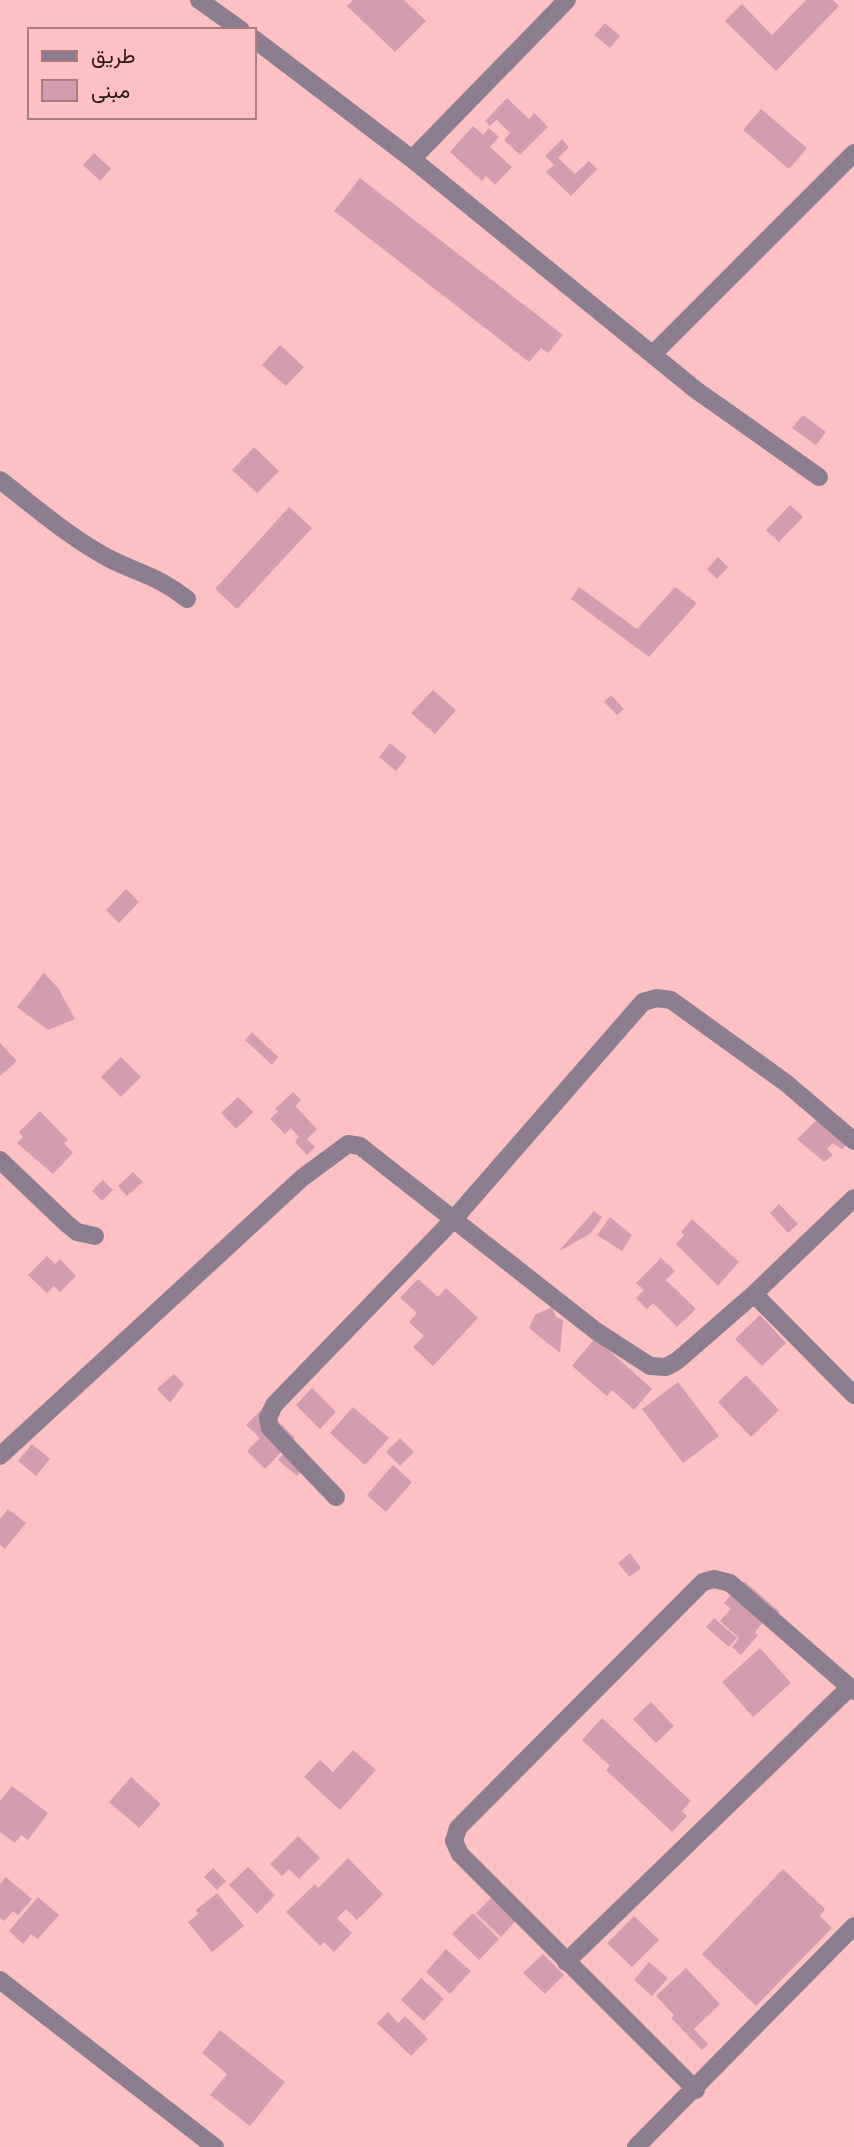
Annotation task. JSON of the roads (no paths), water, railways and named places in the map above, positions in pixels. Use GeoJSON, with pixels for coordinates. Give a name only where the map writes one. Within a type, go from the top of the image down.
{"type":"FeatureCollection","features":[{"type":"Feature","properties":{"kind":"street"},"geometry":{"type":"LineString","coordinates":[[199,0],[238,28]]}},
{"type":"Feature","properties":{"kind":"street"},"geometry":{"type":"LineString","coordinates":[[412,159],[567,0]]}},
{"type":"Feature","properties":{"kind":"street"},"geometry":{"type":"LineString","coordinates":[[256,41],[412,159],[696,390],[819,477]]}},
{"type":"Feature","properties":{"kind":"street"},"geometry":{"type":"LineString","coordinates":[[653,354],[854,153]]}},
{"type":"Feature","properties":{"kind":"street"},"geometry":{"type":"LineString","coordinates":[[0,480],[74,536],[111,560],[156,576],[187,598]]}},
{"type":"Feature","properties":{"kind":"street"},"geometry":{"type":"LineString","coordinates":[[336,1497],[270,1429],[268,1418],[274,1405],[453,1220],[643,1002],[650,999],[671,1000],[786,1083],[854,1141]]}},
{"type":"Feature","properties":{"kind":"street"},"geometry":{"type":"LineString","coordinates":[[0,1456],[302,1178],[348,1143],[360,1146],[596,1331],[650,1366],[666,1367],[677,1361],[754,1294],[854,1198]]}},
{"type":"Feature","properties":{"kind":"street"},"geometry":{"type":"LineString","coordinates":[[0,1160],[71,1227],[95,1236]]}},
{"type":"Feature","properties":{"kind":"street"},"geometry":{"type":"LineString","coordinates":[[754,1294],[854,1395]]}},
{"type":"Feature","properties":{"kind":"street"},"geometry":{"type":"LineString","coordinates":[[566,1962],[852,1689],[730,1583],[714,1579],[703,1582],[458,1828],[454,1841],[460,1854],[566,1962],[695,2090]]}},
{"type":"Feature","properties":{"kind":"street"},"geometry":{"type":"LineString","coordinates":[[636,2147],[854,1926]]}},
{"type":"Feature","properties":{"kind":"street"},"geometry":{"type":"LineString","coordinates":[[0,1980],[215,2147]]}}]}
